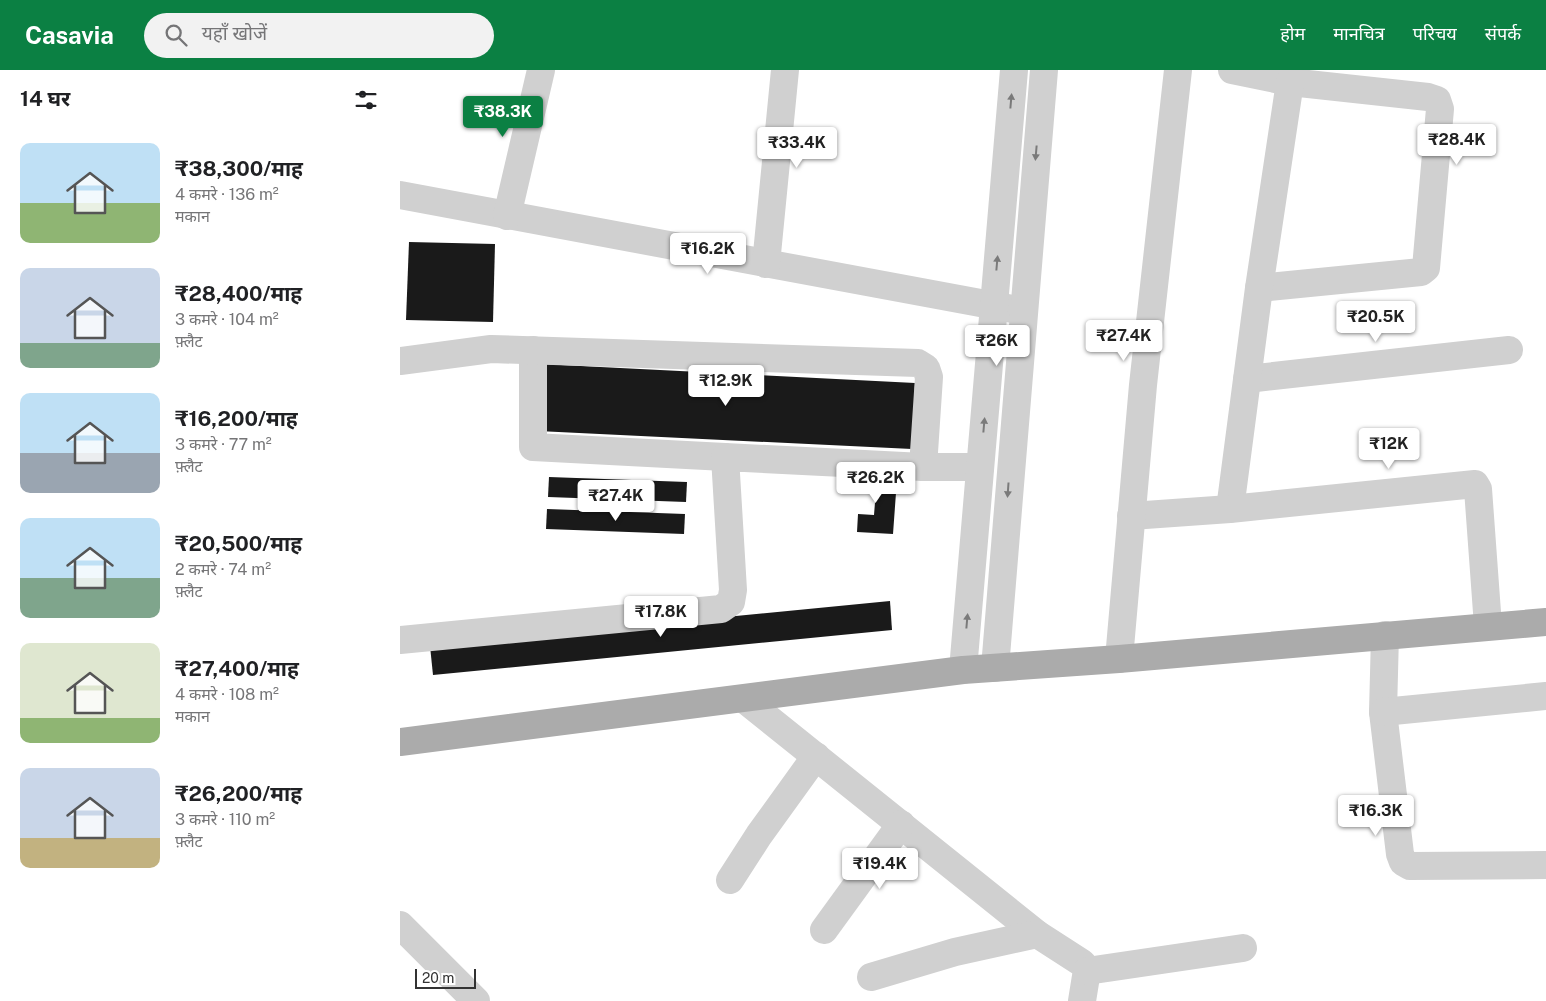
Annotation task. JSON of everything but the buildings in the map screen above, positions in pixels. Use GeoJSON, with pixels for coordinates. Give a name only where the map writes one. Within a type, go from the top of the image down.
{"type":"FeatureCollection","features":[{"type":"Feature","properties":{"kind":"main road"},"geometry":{"type":"LineString","coordinates":[[400,742],[963,670],[1118,659],[1546,622]]}},
{"type":"Feature","properties":{"kind":"street"},"geometry":{"type":"LineString","coordinates":[[507,216],[541,70]]}},
{"type":"Feature","properties":{"kind":"street"},"geometry":{"type":"LineString","coordinates":[[766,264],[785,70]]}},
{"type":"Feature","properties":{"kind":"street"},"geometry":{"type":"LineString","coordinates":[[963,670],[1014,70]]}},
{"type":"Feature","properties":{"kind":"street"},"geometry":{"type":"LineString","coordinates":[[995,668],[1044,70]]}},
{"type":"Feature","properties":{"kind":"street"},"geometry":{"type":"LineString","coordinates":[[1118,659],[1145,365],[1178,70]]}},
{"type":"Feature","properties":{"kind":"street"},"geometry":{"type":"LineString","coordinates":[[1232,70],[1290,82],[1428,96],[1437,100],[1440,109],[1426,268],[1420,272],[1258,288]]}},
{"type":"Feature","properties":{"kind":"street"},"geometry":{"type":"LineString","coordinates":[[1230,509],[1258,288],[1290,82]]}},
{"type":"Feature","properties":{"kind":"street"},"geometry":{"type":"LineString","coordinates":[[400,195],[1023,311]]}},
{"type":"Feature","properties":{"kind":"street"},"geometry":{"type":"LineString","coordinates":[[400,361],[491,350],[533,350],[918,363],[926,368],[929,377],[923,467]]}},
{"type":"Feature","properties":{"kind":"street"},"geometry":{"type":"LineString","coordinates":[[533,350],[533,448],[923,467],[980,467]]}},
{"type":"Feature","properties":{"kind":"street"},"geometry":{"type":"LineString","coordinates":[[1247,379],[1509,350]]}},
{"type":"Feature","properties":{"kind":"street"},"geometry":{"type":"LineString","coordinates":[[400,640],[721,609],[731,602],[733,590],[725,457]]}},
{"type":"Feature","properties":{"kind":"street"},"geometry":{"type":"LineString","coordinates":[[1131,516],[1230,509],[1475,484],[1478,490],[1488,626]]}},
{"type":"Feature","properties":{"kind":"street"},"geometry":{"type":"LineString","coordinates":[[1385,635],[1383,712],[1400,854],[1403,862],[1410,866],[1546,865]]}},
{"type":"Feature","properties":{"kind":"street"},"geometry":{"type":"LineString","coordinates":[[1383,712],[1546,696]]}},
{"type":"Feature","properties":{"kind":"street"},"geometry":{"type":"LineString","coordinates":[[744,699],[1037,934],[1082,963],[1087,971],[1082,1001]]}},
{"type":"Feature","properties":{"kind":"street"},"geometry":{"type":"LineString","coordinates":[[730,880],[759,835],[816,756]]}},
{"type":"Feature","properties":{"kind":"street"},"geometry":{"type":"LineString","coordinates":[[824,930],[901,824]]}},
{"type":"Feature","properties":{"kind":"street"},"geometry":{"type":"LineString","coordinates":[[400,925],[476,1001]]}},
{"type":"Feature","properties":{"kind":"street"},"geometry":{"type":"LineString","coordinates":[[871,977],[954,952],[1037,934]]}},
{"type":"Feature","properties":{"kind":"street"},"geometry":{"type":"LineString","coordinates":[[1087,971],[1243,948]]}}]}
